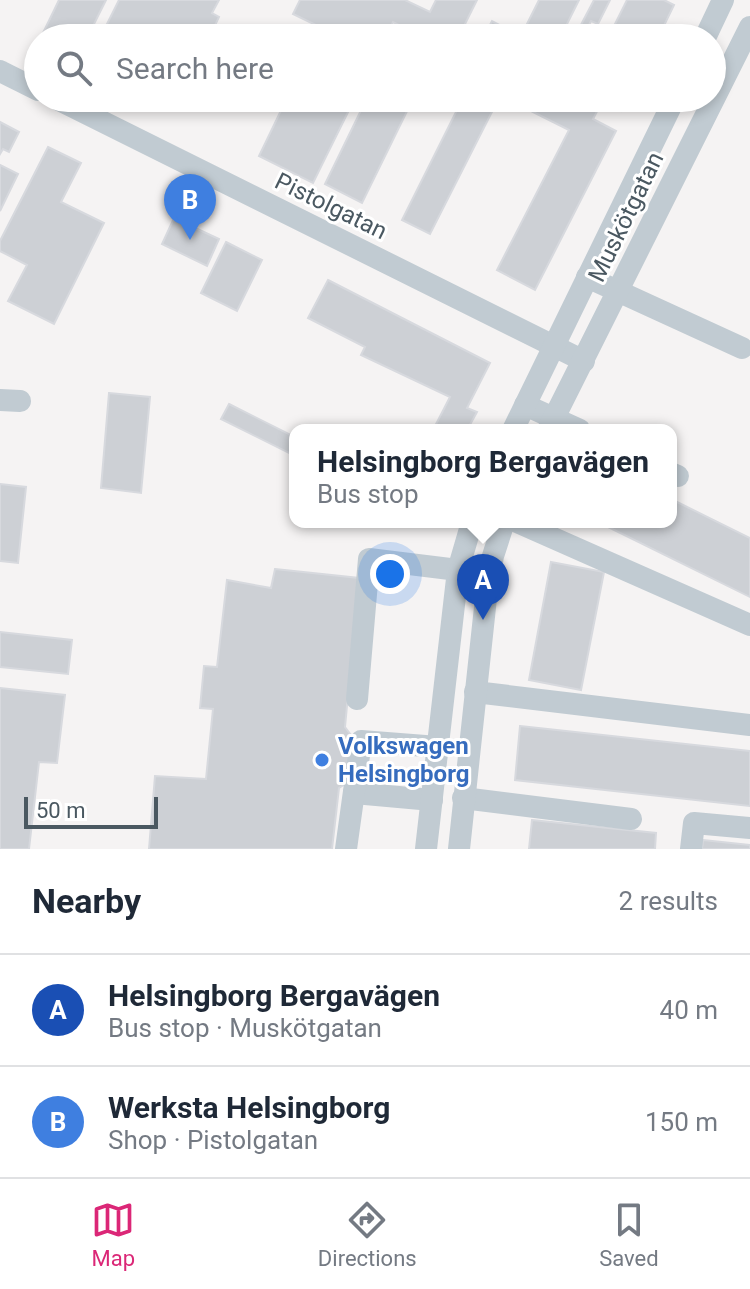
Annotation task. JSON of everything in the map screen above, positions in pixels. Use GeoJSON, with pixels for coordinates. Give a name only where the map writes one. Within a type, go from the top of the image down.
{"type":"FeatureCollection","features":[{"type":"Feature","properties":{"kind":"street"},"geometry":{"type":"LineString","coordinates":[[712,24],[723,0]]}},
{"type":"Feature","properties":{"kind":"street","name":"Muskötgatan"},"geometry":{"type":"LineString","coordinates":[[726,75],[750,27]]}},
{"type":"Feature","properties":{"kind":"street"},"geometry":{"type":"LineString","coordinates":[[0,71],[24,83]]}},
{"type":"Feature","properties":{"kind":"street","name":"Pistolgatan"},"geometry":{"type":"LineString","coordinates":[[83,112],[584,361]]}},
{"type":"Feature","properties":{"kind":"street","name":"Muskötgatan"},"geometry":{"type":"LineString","coordinates":[[516,424],[668,112]]}},
{"type":"Feature","properties":{"kind":"street","name":"Muskötgatan"},"geometry":{"type":"LineString","coordinates":[[551,424],[708,112]]}},
{"type":"Feature","properties":{"kind":"street"},"geometry":{"type":"LineString","coordinates":[[587,277],[742,348]]}},
{"type":"Feature","properties":{"kind":"street"},"geometry":{"type":"LineString","coordinates":[[525,405],[551,424]]}},
{"type":"Feature","properties":{"kind":"street"},"geometry":{"type":"LineString","coordinates":[[426,849],[458,570],[470,528]]}},
{"type":"Feature","properties":{"kind":"street"},"geometry":{"type":"LineString","coordinates":[[459,849],[493,556],[502,528]]}},
{"type":"Feature","properties":{"kind":"street"},"geometry":{"type":"LineString","coordinates":[[531,528],[750,625]]}},
{"type":"Feature","properties":{"kind":"street"},"geometry":{"type":"LineString","coordinates":[[357,699],[369,559],[458,570]]}},
{"type":"Feature","properties":{"kind":"street"},"geometry":{"type":"LineString","coordinates":[[475,692],[750,725]]}},
{"type":"Feature","properties":{"kind":"street"},"geometry":{"type":"LineString","coordinates":[[346,849],[361,741],[438,747]]}},
{"type":"Feature","properties":{"kind":"street"},"geometry":{"type":"LineString","coordinates":[[354,793],[432,800]]}},
{"type":"Feature","properties":{"kind":"street"},"geometry":{"type":"LineString","coordinates":[[463,798],[631,819]]}},
{"type":"Feature","properties":{"kind":"street"},"geometry":{"type":"LineString","coordinates":[[691,849],[694,823],[750,828]]}},
{"type":"Feature","properties":{"kind":"building"},"geometry":{"type":"Polygon","coordinates":[[[59,0],[106,0],[94,24],[47,24],[59,0]]]}},
{"type":"Feature","properties":{"kind":"building"},"geometry":{"type":"Polygon","coordinates":[[[119,0],[219,0],[212,13],[219,17],[216,24],[107,24],[119,0]]]}},
{"type":"Feature","properties":{"kind":"building"},"geometry":{"type":"Polygon","coordinates":[[[300,0],[405,0],[430,12],[436,0],[477,0],[465,24],[314,24],[293,14],[300,0]]]}},
{"type":"Feature","properties":{"kind":"building"},"geometry":{"type":"Polygon","coordinates":[[[539,0],[579,0],[567,24],[527,24],[539,0]]]}},
{"type":"Feature","properties":{"kind":"building"},"geometry":{"type":"Polygon","coordinates":[[[594,0],[610,0],[598,24],[591,21],[581,24],[594,0]]]}},
{"type":"Feature","properties":{"kind":"building"},"geometry":{"type":"Polygon","coordinates":[[[627,0],[664,0],[674,5],[665,24],[615,24],[627,0]]]}},
{"type":"Feature","properties":{"kind":"building"},"geometry":{"type":"Polygon","coordinates":[[[280,112],[348,112],[313,183],[259,156],[280,112]]]}},
{"type":"Feature","properties":{"kind":"building"},"geometry":{"type":"Polygon","coordinates":[[[360,112],[407,112],[362,203],[325,184],[360,112]]]}},
{"type":"Feature","properties":{"kind":"building"},"geometry":{"type":"Polygon","coordinates":[[[456,112],[492,112],[430,234],[402,220],[456,112]]]}},
{"type":"Feature","properties":{"kind":"building"},"geometry":{"type":"Polygon","coordinates":[[[533,112],[597,112],[593,119],[616,131],[535,290],[497,270],[569,130],[533,112]]]}},
{"type":"Feature","properties":{"kind":"building"},"geometry":{"type":"Polygon","coordinates":[[[0,122],[19,132],[9,152],[3,149],[0,154],[0,122]]]}},
{"type":"Feature","properties":{"kind":"building"},"geometry":{"type":"Polygon","coordinates":[[[48,147],[81,163],[61,202],[104,223],[54,324],[8,301],[27,265],[0,251],[0,241],[48,147]]]}},
{"type":"Feature","properties":{"kind":"building"},"geometry":{"type":"Polygon","coordinates":[[[0,165],[18,174],[0,211],[0,165]]]}},
{"type":"Feature","properties":{"kind":"building"},"geometry":{"type":"Polygon","coordinates":[[[174,218],[219,239],[207,266],[162,244],[174,218]]]}},
{"type":"Feature","properties":{"kind":"building"},"geometry":{"type":"Polygon","coordinates":[[[226,242],[262,260],[237,311],[201,293],[226,242]]]}},
{"type":"Feature","properties":{"kind":"building"},"geometry":{"type":"Polygon","coordinates":[[[328,280],[490,363],[467,408],[477,412],[470,424],[436,424],[450,397],[361,355],[365,347],[308,318],[328,280]]]}},
{"type":"Feature","properties":{"kind":"building"},"geometry":{"type":"Polygon","coordinates":[[[109,393],[150,397],[141,493],[101,488],[109,393]]]}},
{"type":"Feature","properties":{"kind":"building"},"geometry":{"type":"Polygon","coordinates":[[[229,404],[289,434],[289,453],[221,419],[229,404]]]}},
{"type":"Feature","properties":{"kind":"building"},"geometry":{"type":"Polygon","coordinates":[[[0,484],[26,487],[18,563],[0,561],[0,484]]]}},
{"type":"Feature","properties":{"kind":"building"},"geometry":{"type":"Polygon","coordinates":[[[677,502],[750,538],[750,597],[610,528],[677,528],[677,502]]]}},
{"type":"Feature","properties":{"kind":"building"},"geometry":{"type":"Polygon","coordinates":[[[551,562],[604,572],[581,690],[529,680],[551,562]]]}},
{"type":"Feature","properties":{"kind":"building"},"geometry":{"type":"Polygon","coordinates":[[[275,569],[359,578],[345,727],[354,739],[350,781],[339,788],[332,849],[149,849],[155,776],[206,779],[213,709],[200,708],[204,666],[217,667],[227,580],[271,588],[275,569]]]}},
{"type":"Feature","properties":{"kind":"building"},"geometry":{"type":"Polygon","coordinates":[[[0,632],[72,640],[68,674],[0,667],[0,632]]]}},
{"type":"Feature","properties":{"kind":"building"},"geometry":{"type":"Polygon","coordinates":[[[0,688],[65,695],[57,763],[39,762],[29,849],[0,849],[0,688]]]}},
{"type":"Feature","properties":{"kind":"building"},"geometry":{"type":"Polygon","coordinates":[[[520,726],[750,751],[750,806],[515,780],[520,726]]]}},
{"type":"Feature","properties":{"kind":"building"},"geometry":{"type":"Polygon","coordinates":[[[532,820],[656,833],[655,849],[529,849],[532,820]]]}},
{"type":"Feature","properties":{"kind":"building"},"geometry":{"type":"Polygon","coordinates":[[[703,840],[750,845],[750,849],[702,849],[703,840]]]}},
{"type":"Feature","properties":{"kind":"place","name":"Werksta Helsingborg"},"geometry":{"type":"Point","coordinates":[190,240]}},
{"type":"Feature","properties":{"kind":"place","name":"Helsingborg Bergavägen"},"geometry":{"type":"Point","coordinates":[483,620]}},
{"type":"Feature","properties":{"kind":"place","name":"Volkswagen Helsingborg"},"geometry":{"type":"Point","coordinates":[322,760]}}]}
